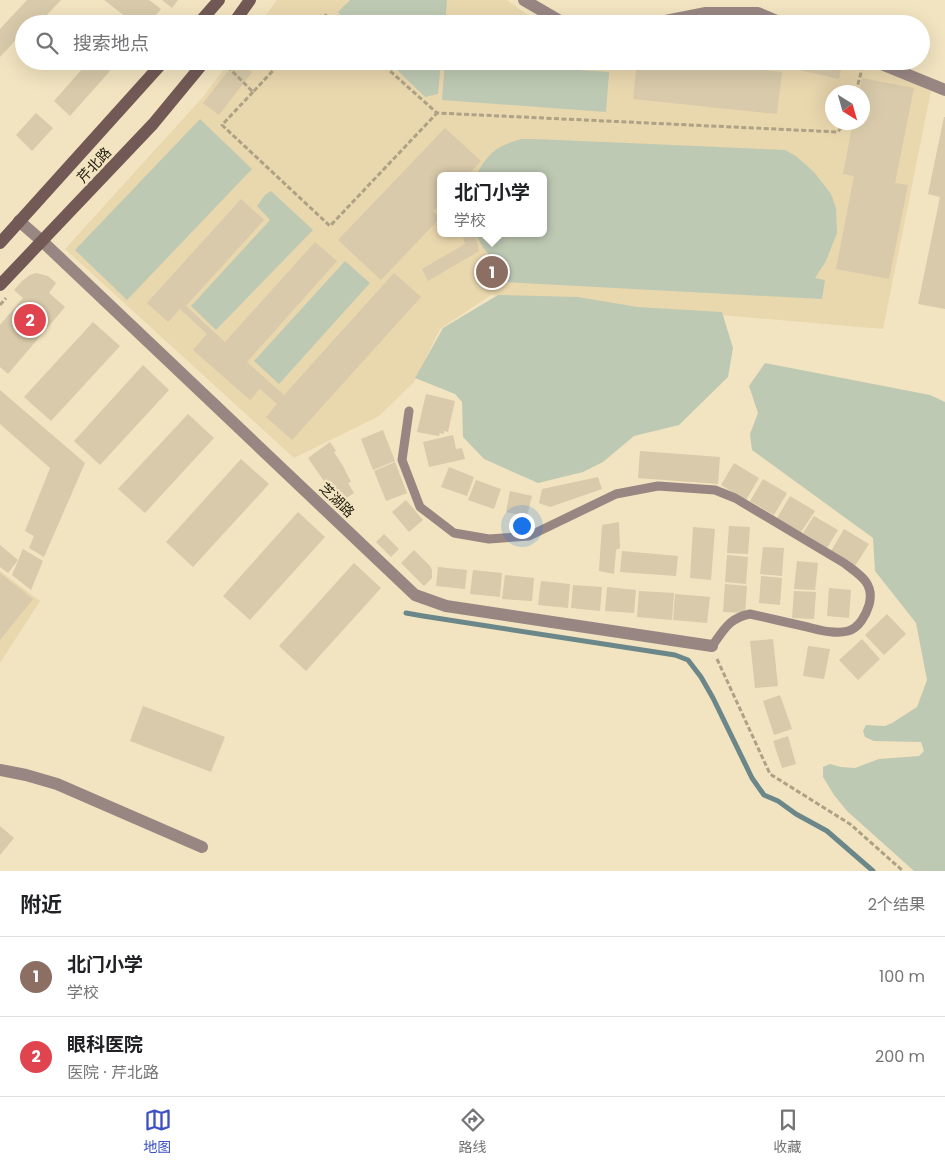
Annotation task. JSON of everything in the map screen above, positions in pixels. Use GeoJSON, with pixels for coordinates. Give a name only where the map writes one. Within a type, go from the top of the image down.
{"type":"FeatureCollection","features":[{"type":"Feature","properties":{"kind":"main road"},"geometry":{"type":"LineString","coordinates":[[206,15],[219,0]]}},
{"type":"Feature","properties":{"kind":"main road"},"geometry":{"type":"LineString","coordinates":[[239,15],[250,0]]}},
{"type":"Feature","properties":{"kind":"main road","name":"芹北路"},"geometry":{"type":"LineString","coordinates":[[0,243],[156,70]]}},
{"type":"Feature","properties":{"kind":"main road","name":"芹北路"},"geometry":{"type":"LineString","coordinates":[[0,286],[153,124],[198,70]]}},
{"type":"Feature","properties":{"kind":"street"},"geometry":{"type":"LineString","coordinates":[[524,0],[550,15]]}},
{"type":"Feature","properties":{"kind":"street"},"geometry":{"type":"LineString","coordinates":[[696,15],[706,13],[758,13],[763,15]]}},
{"type":"Feature","properties":{"kind":"street"},"geometry":{"type":"LineString","coordinates":[[896,70],[945,90]]}},
{"type":"Feature","properties":{"kind":"street","name":"芝湖路"},"geometry":{"type":"LineString","coordinates":[[19,221],[415,595],[446,606],[712,646]]}},
{"type":"Feature","properties":{"kind":"street"},"geometry":{"type":"LineString","coordinates":[[0,770],[57,784],[202,847]]}},
{"type":"Feature","properties":{"kind":"lane"},"geometry":{"type":"LineString","coordinates":[[409,410],[402,460],[420,507],[454,533],[489,539],[529,536],[616,494],[658,486],[715,490],[735,498],[844,563],[860,575],[871,592],[866,615],[856,627],[849,631],[831,632],[750,614],[740,616],[731,621],[712,646]]}},
{"type":"Feature","properties":{"kind":"path"},"geometry":{"type":"LineString","coordinates":[[231,70],[253,92]]}},
{"type":"Feature","properties":{"kind":"path"},"geometry":{"type":"LineString","coordinates":[[274,70],[222,125],[330,226],[437,113]]}},
{"type":"Feature","properties":{"kind":"path"},"geometry":{"type":"LineString","coordinates":[[388,70],[437,113],[838,132],[839,130]]}},
{"type":"Feature","properties":{"kind":"path"},"geometry":{"type":"LineString","coordinates":[[858,85],[862,70]]}},
{"type":"Feature","properties":{"kind":"path"},"geometry":{"type":"LineString","coordinates":[[712,646],[770,774],[850,824],[902,871]]}},
{"type":"Feature","properties":{"kind":"shaded area"},"geometry":{"type":"Polygon","coordinates":[[[277,0],[507,0],[528,15],[266,15],[277,0]]]}},
{"type":"Feature","properties":{"kind":"shaded area"},"geometry":{"type":"Polygon","coordinates":[[[223,70],[886,70],[931,91],[883,329],[491,295],[440,329],[414,382],[379,416],[294,458],[65,249],[202,98],[223,70]]]}},
{"type":"Feature","properties":{"kind":"shaded area"},"geometry":{"type":"Polygon","coordinates":[[[0,571],[40,601],[0,663],[0,571]]]}},
{"type":"Feature","properties":{"kind":"green space"},"geometry":{"type":"Polygon","coordinates":[[[350,0],[447,0],[446,15],[341,15],[338,12],[350,0]]]}},
{"type":"Feature","properties":{"kind":"green space"},"geometry":{"type":"Polygon","coordinates":[[[397,70],[440,70],[438,94],[425,97],[397,70]]]}},
{"type":"Feature","properties":{"kind":"green space"},"geometry":{"type":"Polygon","coordinates":[[[444,70],[578,70],[609,72],[606,112],[442,100],[444,70]]]}},
{"type":"Feature","properties":{"kind":"green space"},"geometry":{"type":"Polygon","coordinates":[[[200,119],[252,169],[127,300],[75,250],[200,119]]]}},
{"type":"Feature","properties":{"kind":"green space"},"geometry":{"type":"Polygon","coordinates":[[[521,139],[536,139],[785,150],[796,156],[814,172],[831,194],[836,208],[837,233],[826,261],[815,278],[825,280],[822,299],[487,281],[487,264],[498,264],[485,250],[477,237],[547,237],[547,172],[478,172],[489,156],[505,145],[521,139]]]}},
{"type":"Feature","properties":{"kind":"green space"},"geometry":{"type":"Polygon","coordinates":[[[271,191],[313,230],[216,330],[191,306],[270,220],[257,206],[265,195],[271,191]]]}},
{"type":"Feature","properties":{"kind":"green space"},"geometry":{"type":"Polygon","coordinates":[[[345,261],[370,283],[279,384],[254,361],[345,261]]]}},
{"type":"Feature","properties":{"kind":"green space"},"geometry":{"type":"Polygon","coordinates":[[[498,295],[578,297],[637,307],[722,312],[733,348],[728,377],[679,425],[634,436],[603,462],[583,472],[538,483],[484,459],[463,437],[462,402],[455,394],[415,378],[443,328],[498,295]]]}},
{"type":"Feature","properties":{"kind":"green space"},"geometry":{"type":"Polygon","coordinates":[[[765,363],[930,395],[945,402],[945,871],[914,871],[847,811],[823,777],[823,767],[830,764],[855,768],[879,759],[919,756],[924,751],[921,742],[874,741],[865,737],[863,731],[866,725],[885,726],[892,723],[917,707],[927,680],[916,623],[875,571],[873,538],[752,450],[750,434],[758,413],[749,386],[765,363]]]}},
{"type":"Feature","properties":{"kind":"building"},"geometry":{"type":"Polygon","coordinates":[[[27,0],[61,0],[47,15],[15,15],[15,41],[0,57],[0,29],[27,0]]]}},
{"type":"Feature","properties":{"kind":"building"},"geometry":{"type":"Polygon","coordinates":[[[104,0],[149,0],[161,9],[156,15],[123,15],[104,0]]]}},
{"type":"Feature","properties":{"kind":"building"},"geometry":{"type":"Polygon","coordinates":[[[162,0],[178,0],[172,8],[162,0]]]}},
{"type":"Feature","properties":{"kind":"building"},"geometry":{"type":"Polygon","coordinates":[[[81,70],[110,71],[70,116],[54,101],[81,70]]]}},
{"type":"Feature","properties":{"kind":"building"},"geometry":{"type":"Polygon","coordinates":[[[229,70],[250,70],[252,72],[219,115],[203,103],[229,70]]]}},
{"type":"Feature","properties":{"kind":"building"},"geometry":{"type":"Polygon","coordinates":[[[636,70],[765,70],[782,72],[777,114],[633,99],[636,70]]]}},
{"type":"Feature","properties":{"kind":"building"},"geometry":{"type":"Polygon","coordinates":[[[799,70],[841,70],[839,79],[799,70]]]}},
{"type":"Feature","properties":{"kind":"building"},"geometry":{"type":"Polygon","coordinates":[[[862,78],[914,88],[895,183],[908,185],[889,279],[836,269],[854,176],[843,174],[851,130],[870,130],[870,85],[860,85],[862,78]]]}},
{"type":"Feature","properties":{"kind":"building"},"geometry":{"type":"Polygon","coordinates":[[[36,113],[53,128],[32,151],[16,135],[36,113]]]}},
{"type":"Feature","properties":{"kind":"building"},"geometry":{"type":"Polygon","coordinates":[[[944,117],[945,309],[918,304],[940,197],[928,194],[944,117]]]}},
{"type":"Feature","properties":{"kind":"building"},"geometry":{"type":"Polygon","coordinates":[[[445,128],[481,161],[471,172],[437,172],[437,208],[433,211],[437,215],[437,221],[381,280],[338,240],[445,128]]]}},
{"type":"Feature","properties":{"kind":"building"},"geometry":{"type":"Polygon","coordinates":[[[241,199],[264,220],[186,306],[225,342],[315,242],[337,261],[247,362],[284,395],[394,273],[421,297],[292,440],[266,417],[277,404],[260,389],[250,400],[193,350],[207,334],[180,309],[168,322],[147,303],[241,199]]]}},
{"type":"Feature","properties":{"kind":"building"},"geometry":{"type":"Polygon","coordinates":[[[463,237],[476,237],[479,251],[428,281],[422,269],[465,244],[463,237]]]}},
{"type":"Feature","properties":{"kind":"building"},"geometry":{"type":"Polygon","coordinates":[[[36,273],[48,276],[56,283],[49,293],[65,307],[8,374],[0,367],[0,325],[23,298],[14,290],[22,281],[36,273]]]}},
{"type":"Feature","properties":{"kind":"building"},"geometry":{"type":"Polygon","coordinates":[[[93,322],[120,346],[51,421],[24,397],[93,322]]]}},
{"type":"Feature","properties":{"kind":"building"},"geometry":{"type":"Polygon","coordinates":[[[143,365],[169,390],[100,465],[74,441],[143,365]]]}},
{"type":"Feature","properties":{"kind":"building"},"geometry":{"type":"Polygon","coordinates":[[[0,390],[85,463],[44,557],[29,548],[34,536],[25,531],[50,468],[0,424],[0,390]]]}},
{"type":"Feature","properties":{"kind":"building"},"geometry":{"type":"Polygon","coordinates":[[[426,394],[455,401],[448,432],[444,431],[444,434],[440,433],[439,436],[417,432],[426,394]]]}},
{"type":"Feature","properties":{"kind":"building"},"geometry":{"type":"Polygon","coordinates":[[[188,414],[214,438],[145,513],[118,489],[188,414]]]}},
{"type":"Feature","properties":{"kind":"building"},"geometry":{"type":"Polygon","coordinates":[[[383,430],[395,461],[373,470],[361,439],[383,430]]]}},
{"type":"Feature","properties":{"kind":"building"},"geometry":{"type":"Polygon","coordinates":[[[453,435],[456,449],[462,448],[465,459],[429,467],[423,442],[453,435]]]}},
{"type":"Feature","properties":{"kind":"building"},"geometry":{"type":"Polygon","coordinates":[[[330,442],[351,482],[348,483],[354,493],[339,503],[308,458],[330,442]]]}},
{"type":"Feature","properties":{"kind":"building"},"geometry":{"type":"Polygon","coordinates":[[[640,451],[720,457],[718,484],[638,478],[640,451]]]}},
{"type":"Feature","properties":{"kind":"building"},"geometry":{"type":"Polygon","coordinates":[[[241,459],[269,484],[193,567],[166,542],[241,459]]]}},
{"type":"Feature","properties":{"kind":"building"},"geometry":{"type":"Polygon","coordinates":[[[395,462],[407,493],[386,501],[374,471],[395,462]]]}},
{"type":"Feature","properties":{"kind":"building"},"geometry":{"type":"Polygon","coordinates":[[[734,463],[759,478],[746,500],[721,485],[734,463]]]}},
{"type":"Feature","properties":{"kind":"building"},"geometry":{"type":"Polygon","coordinates":[[[449,467],[474,477],[467,496],[441,487],[449,467]]]}},
{"type":"Feature","properties":{"kind":"building"},"geometry":{"type":"Polygon","coordinates":[[[598,477],[602,489],[550,507],[539,503],[542,489],[598,477]]]}},
{"type":"Feature","properties":{"kind":"building"},"geometry":{"type":"Polygon","coordinates":[[[763,479],[787,493],[774,515],[750,501],[763,479]]]}},
{"type":"Feature","properties":{"kind":"building"},"geometry":{"type":"Polygon","coordinates":[[[476,480],[501,489],[494,509],[468,500],[476,480]]]}},
{"type":"Feature","properties":{"kind":"building"},"geometry":{"type":"Polygon","coordinates":[[[510,491],[532,496],[527,516],[506,512],[510,491]]]}},
{"type":"Feature","properties":{"kind":"building"},"geometry":{"type":"Polygon","coordinates":[[[790,496],[815,511],[801,532],[777,518],[790,496]]]}},
{"type":"Feature","properties":{"kind":"building"},"geometry":{"type":"Polygon","coordinates":[[[406,500],[423,520],[409,532],[392,512],[406,500]]]}},
{"type":"Feature","properties":{"kind":"building"},"geometry":{"type":"Polygon","coordinates":[[[298,512],[325,537],[250,620],[223,596],[298,512]]]}},
{"type":"Feature","properties":{"kind":"building"},"geometry":{"type":"Polygon","coordinates":[[[814,516],[838,530],[827,548],[803,533],[814,516]]]}},
{"type":"Feature","properties":{"kind":"building"},"geometry":{"type":"Polygon","coordinates":[[[619,522],[620,548],[616,550],[614,574],[599,571],[602,525],[619,522]]]}},
{"type":"Feature","properties":{"kind":"building"},"geometry":{"type":"Polygon","coordinates":[[[729,526],[750,527],[748,554],[727,553],[729,526]]]}},
{"type":"Feature","properties":{"kind":"building"},"geometry":{"type":"Polygon","coordinates":[[[693,527],[715,529],[711,580],[690,578],[693,527]]]}},
{"type":"Feature","properties":{"kind":"building"},"geometry":{"type":"Polygon","coordinates":[[[844,529],[869,544],[855,566],[831,551],[844,529]]]}},
{"type":"Feature","properties":{"kind":"building"},"geometry":{"type":"Polygon","coordinates":[[[384,534],[399,549],[391,557],[376,542],[384,534]]]}},
{"type":"Feature","properties":{"kind":"building"},"geometry":{"type":"Polygon","coordinates":[[[0,545],[18,560],[8,573],[0,567],[0,545]]]}},
{"type":"Feature","properties":{"kind":"building"},"geometry":{"type":"Polygon","coordinates":[[[763,547],[784,548],[782,576],[760,574],[763,547]]]}},
{"type":"Feature","properties":{"kind":"building"},"geometry":{"type":"Polygon","coordinates":[[[23,549],[43,561],[31,590],[12,575],[23,549]]]}},
{"type":"Feature","properties":{"kind":"building"},"geometry":{"type":"Polygon","coordinates":[[[414,550],[432,570],[432,578],[424,586],[401,563],[414,550]]]}},
{"type":"Feature","properties":{"kind":"building"},"geometry":{"type":"Polygon","coordinates":[[[622,551],[678,556],[676,576],[620,572],[622,551]]]}},
{"type":"Feature","properties":{"kind":"building"},"geometry":{"type":"Polygon","coordinates":[[[727,555],[748,557],[746,584],[725,582],[727,555]]]}},
{"type":"Feature","properties":{"kind":"building"},"geometry":{"type":"Polygon","coordinates":[[[797,561],[818,563],[815,590],[794,589],[797,561]]]}},
{"type":"Feature","properties":{"kind":"building"},"geometry":{"type":"Polygon","coordinates":[[[354,563],[381,588],[306,671],[279,646],[354,563]]]}},
{"type":"Feature","properties":{"kind":"building"},"geometry":{"type":"Polygon","coordinates":[[[438,567],[467,570],[465,589],[436,586],[438,567]]]}},
{"type":"Feature","properties":{"kind":"building"},"geometry":{"type":"Polygon","coordinates":[[[473,570],[502,573],[500,597],[470,594],[473,570]]]}},
{"type":"Feature","properties":{"kind":"building"},"geometry":{"type":"Polygon","coordinates":[[[0,573],[33,599],[0,640],[0,573]]]}},
{"type":"Feature","properties":{"kind":"building"},"geometry":{"type":"Polygon","coordinates":[[[505,575],[534,578],[532,601],[502,599],[505,575]]]}},
{"type":"Feature","properties":{"kind":"building"},"geometry":{"type":"Polygon","coordinates":[[[761,576],[782,578],[780,605],[759,603],[761,576]]]}},
{"type":"Feature","properties":{"kind":"building"},"geometry":{"type":"Polygon","coordinates":[[[541,581],[570,584],[568,608],[538,605],[541,581]]]}},
{"type":"Feature","properties":{"kind":"building"},"geometry":{"type":"Polygon","coordinates":[[[725,584],[747,586],[745,613],[723,612],[725,584]]]}},
{"type":"Feature","properties":{"kind":"building"},"geometry":{"type":"Polygon","coordinates":[[[573,585],[602,587],[600,611],[571,608],[573,585]]]}},
{"type":"Feature","properties":{"kind":"building"},"geometry":{"type":"Polygon","coordinates":[[[607,587],[636,590],[634,613],[605,611],[607,587]]]}},
{"type":"Feature","properties":{"kind":"building"},"geometry":{"type":"Polygon","coordinates":[[[829,588],[851,590],[849,618],[827,616],[829,588]]]}},
{"type":"Feature","properties":{"kind":"building"},"geometry":{"type":"Polygon","coordinates":[[[639,591],[674,593],[672,620],[637,617],[639,591]]]}},
{"type":"Feature","properties":{"kind":"building"},"geometry":{"type":"Polygon","coordinates":[[[794,591],[816,592],[814,619],[792,618],[794,591]]]}},
{"type":"Feature","properties":{"kind":"building"},"geometry":{"type":"Polygon","coordinates":[[[675,594],[710,597],[707,623],[673,620],[675,594]]]}},
{"type":"Feature","properties":{"kind":"building"},"geometry":{"type":"Polygon","coordinates":[[[887,614],[906,634],[884,655],[865,635],[887,614]]]}},
{"type":"Feature","properties":{"kind":"building"},"geometry":{"type":"Polygon","coordinates":[[[773,639],[778,686],[755,688],[750,641],[773,639]]]}},
{"type":"Feature","properties":{"kind":"building"},"geometry":{"type":"Polygon","coordinates":[[[862,639],[880,659],[858,680],[839,660],[862,639]]]}},
{"type":"Feature","properties":{"kind":"building"},"geometry":{"type":"Polygon","coordinates":[[[808,646],[830,649],[824,679],[803,676],[808,646]]]}},
{"type":"Feature","properties":{"kind":"building"},"geometry":{"type":"Polygon","coordinates":[[[780,695],[792,729],[774,735],[763,701],[780,695]]]}},
{"type":"Feature","properties":{"kind":"building"},"geometry":{"type":"Polygon","coordinates":[[[143,706],[225,737],[211,772],[130,741],[143,706]]]}},
{"type":"Feature","properties":{"kind":"building"},"geometry":{"type":"Polygon","coordinates":[[[788,736],[796,764],[782,768],[773,741],[788,736]]]}},
{"type":"Feature","properties":{"kind":"building"},"geometry":{"type":"Polygon","coordinates":[[[0,826],[14,838],[0,855],[0,826]]]}},
{"type":"Feature","properties":{"kind":"waterway"},"geometry":{"type":"LineString","coordinates":[[406,613],[675,655],[688,660],[701,677],[713,698],[752,778],[764,795],[778,801],[796,814],[827,831],[873,871]]}},
{"type":"Feature","properties":{"kind":"place","name":"北门小学"},"geometry":{"type":"Point","coordinates":[492,272]}},
{"type":"Feature","properties":{"kind":"place","name":"眼科医院"},"geometry":{"type":"Point","coordinates":[30,320]}}]}
